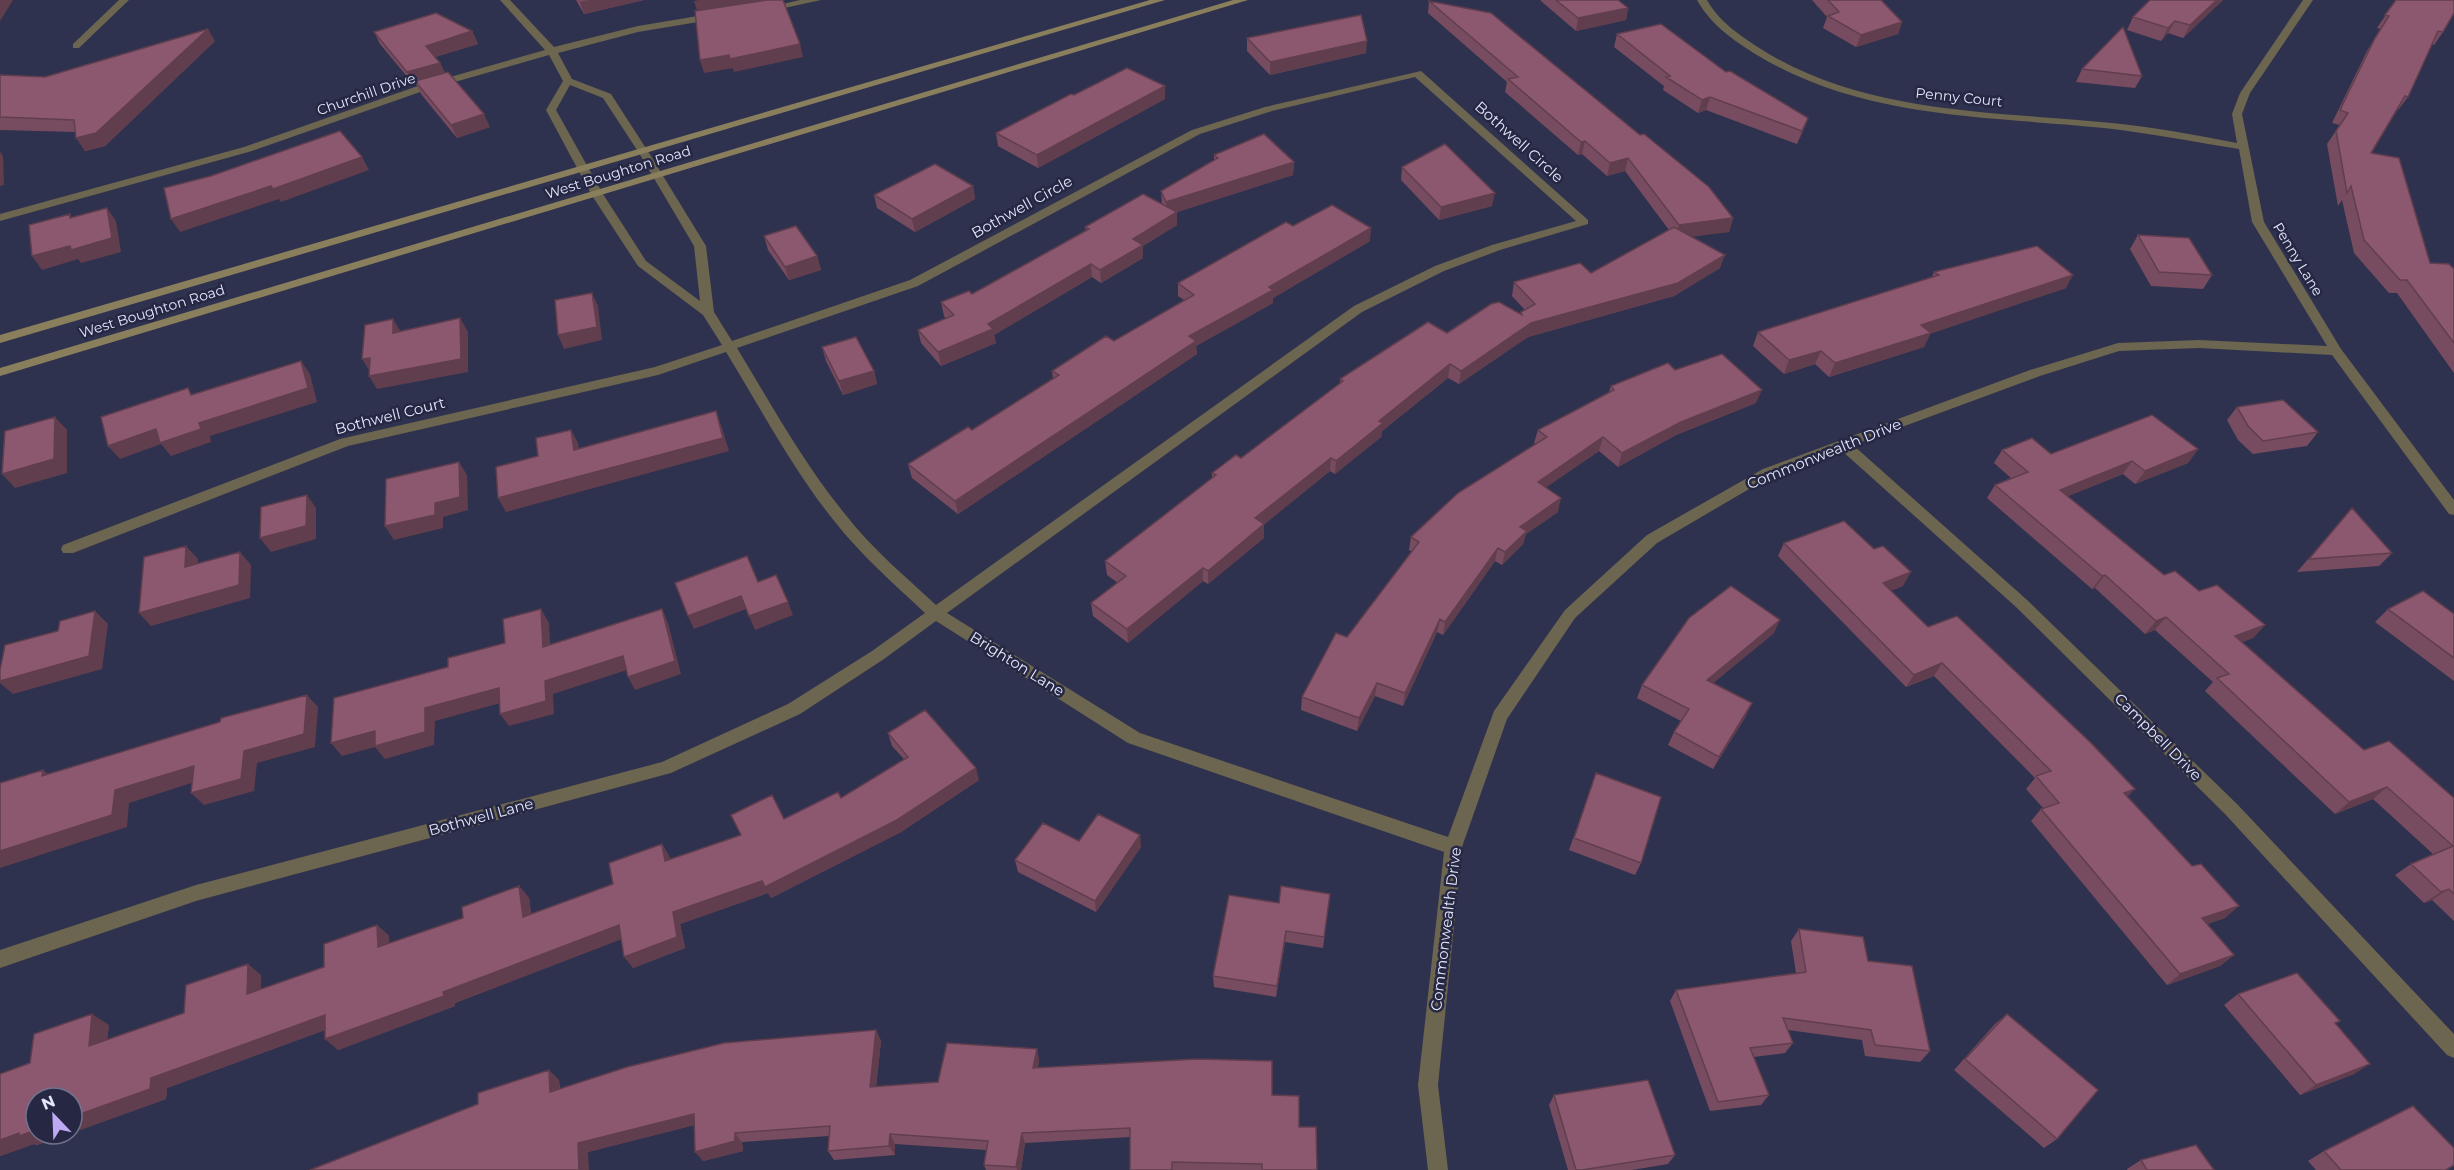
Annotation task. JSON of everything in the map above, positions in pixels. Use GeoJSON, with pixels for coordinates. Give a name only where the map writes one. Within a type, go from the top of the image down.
{"type":"FeatureCollection","features":[{"type":"Feature","properties":{"kind":"main road","name":"West Boughton Road"},"geometry":{"type":"LineString","coordinates":[[0,339],[644,153],[1160,0]]}},
{"type":"Feature","properties":{"kind":"main road","name":"West Boughton Road"},"geometry":{"type":"LineString","coordinates":[[0,372],[1243,0]]}},
{"type":"Feature","properties":{"kind":"street"},"geometry":{"type":"LineString","coordinates":[[76,46],[124,0]]}},
{"type":"Feature","properties":{"kind":"street"},"geometry":{"type":"LineString","coordinates":[[505,0],[552,51],[568,81]]}},
{"type":"Feature","properties":{"kind":"street"},"geometry":{"type":"LineString","coordinates":[[748,12],[816,0]]}},
{"type":"Feature","properties":{"kind":"street","name":"Penny Court"},"geometry":{"type":"LineString","coordinates":[[1702,0],[1721,26],[1755,51],[1800,74],[1868,97],[1940,111],[2137,128],[2243,147]]}},
{"type":"Feature","properties":{"kind":"street","name":"Penny Lane"},"geometry":{"type":"LineString","coordinates":[[2308,0],[2239,104],[2237,123],[2258,222],[2336,351],[2454,510]]}},
{"type":"Feature","properties":{"kind":"street","name":"Churchill Drive"},"geometry":{"type":"LineString","coordinates":[[0,218],[248,150],[419,89],[552,51],[638,29],[725,15]]}},
{"type":"Feature","properties":{"kind":"street","name":"Bothwell Circle"},"geometry":{"type":"LineString","coordinates":[[731,348],[914,283],[1196,132],[1269,109],[1417,73],[1584,222],[1491,248],[1403,283],[1381,295],[1307,344],[935,613]]}},
{"type":"Feature","properties":{"kind":"street","name":"Brighton Lane"},"geometry":{"type":"LineString","coordinates":[[708,312],[700,246],[658,176],[607,96],[568,81],[551,110],[597,194],[642,263],[708,312],[788,443],[841,520],[875,557],[935,613],[1134,738],[1454,847]]}},
{"type":"Feature","properties":{"kind":"street","name":"Commonwealth Drive"},"geometry":{"type":"LineString","coordinates":[[1438,1170],[1428,1086],[1454,847],[1500,716],[1570,614],[1652,538],[1768,472],[2035,373],[2118,347],[2199,344],[2336,351]]}},
{"type":"Feature","properties":{"kind":"street","name":"Bothwell Court"},"geometry":{"type":"LineString","coordinates":[[68,549],[345,442],[658,371],[731,348]]}},
{"type":"Feature","properties":{"kind":"street","name":"Campbell Drive"},"geometry":{"type":"LineString","coordinates":[[1843,444],[2021,603],[2231,809],[2454,1048]]}},
{"type":"Feature","properties":{"kind":"street","name":"Bothwell Lane"},"geometry":{"type":"LineString","coordinates":[[0,959],[196,893],[665,768],[794,709],[878,655],[935,613]]}},
{"type":"Feature","properties":{"kind":"building"},"geometry":{"type":"Polygon","coordinates":[[[767,0],[783,0],[800,44],[730,59],[729,55],[700,60],[695,11],[767,0]]]}},
{"type":"Feature","properties":{"kind":"building"},"geometry":{"type":"Polygon","coordinates":[[[1556,0],[1618,0],[1628,8],[1578,18],[1556,0]]]}},
{"type":"Feature","properties":{"kind":"building"},"geometry":{"type":"Polygon","coordinates":[[[1828,0],[1881,0],[1902,22],[1861,35],[1828,16],[1839,12],[1828,0]]]}},
{"type":"Feature","properties":{"kind":"building"},"geometry":{"type":"Polygon","coordinates":[[[2150,0],[2217,0],[2190,25],[2175,21],[2168,28],[2133,17],[2150,0]]]}},
{"type":"Feature","properties":{"kind":"building"},"geometry":{"type":"Polygon","coordinates":[[[2396,0],[2454,0],[2454,13],[2443,32],[2438,31],[2408,97],[2405,96],[2371,153],[2399,158],[2430,263],[2449,264],[2454,269],[2454,343],[2407,280],[2400,280],[2364,240],[2351,186],[2347,193],[2336,131],[2348,113],[2340,110],[2375,38],[2389,16],[2385,15],[2396,0]]]}},
{"type":"Feature","properties":{"kind":"building"},"geometry":{"type":"Polygon","coordinates":[[[1429,1],[1491,13],[1640,135],[1644,134],[1709,187],[1733,218],[1679,225],[1628,158],[1610,163],[1585,141],[1581,142],[1508,79],[1518,77],[1429,1]]]}},
{"type":"Feature","properties":{"kind":"building"},"geometry":{"type":"Polygon","coordinates":[[[436,13],[472,31],[426,46],[440,63],[407,72],[374,32],[436,13]]]}},
{"type":"Feature","properties":{"kind":"building"},"geometry":{"type":"Polygon","coordinates":[[[1361,15],[1367,41],[1270,62],[1247,38],[1361,15]]]}},
{"type":"Feature","properties":{"kind":"building"},"geometry":{"type":"Polygon","coordinates":[[[1661,24],[1726,72],[1730,71],[1808,118],[1802,131],[1710,97],[1702,100],[1666,77],[1670,76],[1617,34],[1661,24]]]}},
{"type":"Feature","properties":{"kind":"building"},"geometry":{"type":"Polygon","coordinates":[[[2123,27],[2142,76],[2082,69],[2123,27]]]}},
{"type":"Feature","properties":{"kind":"building"},"geometry":{"type":"Polygon","coordinates":[[[208,29],[96,133],[76,138],[74,120],[0,117],[0,75],[45,77],[208,29]]]}},
{"type":"Feature","properties":{"kind":"building"},"geometry":{"type":"Polygon","coordinates":[[[1127,68],[1165,86],[1037,155],[996,133],[1071,94],[1074,95],[1127,68]]]}},
{"type":"Feature","properties":{"kind":"building"},"geometry":{"type":"Polygon","coordinates":[[[448,72],[484,114],[451,125],[415,81],[448,72]]]}},
{"type":"Feature","properties":{"kind":"building"},"geometry":{"type":"Polygon","coordinates":[[[340,131],[362,157],[273,189],[271,186],[171,219],[164,188],[211,176],[340,131]]]}},
{"type":"Feature","properties":{"kind":"building"},"geometry":{"type":"Polygon","coordinates":[[[1264,134],[1294,162],[1166,202],[1161,191],[1218,158],[1214,155],[1264,134]]]}},
{"type":"Feature","properties":{"kind":"building"},"geometry":{"type":"Polygon","coordinates":[[[1445,144],[1495,193],[1441,207],[1402,167],[1445,144]]]}},
{"type":"Feature","properties":{"kind":"building"},"geometry":{"type":"Polygon","coordinates":[[[935,164],[973,186],[912,219],[874,195],[935,164]]]}},
{"type":"Feature","properties":{"kind":"building"},"geometry":{"type":"Polygon","coordinates":[[[1143,194],[1177,212],[1133,239],[1143,245],[1100,270],[1091,264],[988,324],[993,329],[938,352],[918,330],[954,315],[941,302],[969,291],[972,294],[1089,229],[1085,227],[1143,194]]]}},
{"type":"Feature","properties":{"kind":"building"},"geometry":{"type":"Polygon","coordinates":[[[1332,205],[1371,228],[1269,287],[1273,290],[1189,336],[1196,341],[955,501],[908,464],[968,427],[972,430],[1059,375],[1052,371],[1106,336],[1114,341],[1194,295],[1178,283],[1286,222],[1293,226],[1332,205]]]}},
{"type":"Feature","properties":{"kind":"building"},"geometry":{"type":"Polygon","coordinates":[[[107,208],[112,238],[71,250],[70,246],[32,256],[29,225],[70,214],[70,218],[107,208]]]}},
{"type":"Feature","properties":{"kind":"building"},"geometry":{"type":"Polygon","coordinates":[[[796,226],[817,256],[785,267],[764,236],[796,226]]]}},
{"type":"Feature","properties":{"kind":"building"},"geometry":{"type":"Polygon","coordinates":[[[1674,227],[1725,255],[1678,283],[1531,323],[1461,371],[1450,364],[1379,421],[1383,423],[1336,461],[1331,458],[1255,518],[1264,524],[1208,571],[1203,568],[1127,629],[1091,603],[1126,576],[1105,561],[1216,475],[1212,473],[1236,455],[1241,458],[1343,381],[1340,379],[1428,322],[1447,333],[1491,304],[1499,302],[1522,315],[1521,312],[1535,304],[1514,282],[1580,263],[1591,273],[1674,227]]]}},
{"type":"Feature","properties":{"kind":"building"},"geometry":{"type":"Polygon","coordinates":[[[2138,235],[2189,238],[2212,275],[2159,272],[2138,235]]]}},
{"type":"Feature","properties":{"kind":"building"},"geometry":{"type":"Polygon","coordinates":[[[2037,246],[2073,275],[1921,325],[1931,333],[1835,363],[1821,351],[1789,360],[1758,332],[1939,275],[1934,272],[2037,246]]]}},
{"type":"Feature","properties":{"kind":"building"},"geometry":{"type":"Polygon","coordinates":[[[592,293],[597,327],[558,335],[555,300],[592,293]]]}},
{"type":"Feature","properties":{"kind":"building"},"geometry":{"type":"Polygon","coordinates":[[[460,318],[461,359],[369,376],[370,358],[362,359],[365,325],[393,319],[393,333],[460,318]]]}},
{"type":"Feature","properties":{"kind":"building"},"geometry":{"type":"Polygon","coordinates":[[[856,337],[874,371],[839,381],[822,347],[856,337]]]}},
{"type":"Feature","properties":{"kind":"building"},"geometry":{"type":"Polygon","coordinates":[[[1722,354],[1762,390],[1681,422],[1622,453],[1603,437],[1538,482],[1561,498],[1520,527],[1527,531],[1505,552],[1498,548],[1445,622],[1440,619],[1405,693],[1377,683],[1359,718],[1302,697],[1336,633],[1347,637],[1419,542],[1411,537],[1458,493],[1547,437],[1538,430],[1614,390],[1611,386],[1668,363],[1675,370],[1722,354]]]}},
{"type":"Feature","properties":{"kind":"building"},"geometry":{"type":"Polygon","coordinates":[[[301,361],[308,388],[199,423],[201,429],[160,443],[156,429],[108,446],[101,417],[188,388],[191,395],[301,361]]]}},
{"type":"Feature","properties":{"kind":"building"},"geometry":{"type":"Polygon","coordinates":[[[2283,400],[2318,432],[2263,441],[2248,426],[2237,407],[2283,400]]]}},
{"type":"Feature","properties":{"kind":"building"},"geometry":{"type":"Polygon","coordinates":[[[716,411],[723,438],[498,498],[496,467],[538,456],[536,438],[571,430],[574,450],[716,411]]]}},
{"type":"Feature","properties":{"kind":"building"},"geometry":{"type":"Polygon","coordinates":[[[2152,415],[2198,449],[2145,471],[2132,461],[2060,490],[2164,575],[2175,571],[2199,591],[2217,585],[2265,625],[2235,636],[2364,750],[2389,741],[2454,798],[2454,894],[2449,889],[2441,892],[2411,864],[2453,846],[2387,787],[2349,802],[2217,678],[2229,674],[2166,617],[2156,621],[2105,575],[2102,576],[1995,485],[2028,472],[2002,450],[2032,438],[2051,454],[2152,415]]]}},
{"type":"Feature","properties":{"kind":"building"},"geometry":{"type":"Polygon","coordinates":[[[55,417],[54,459],[2,474],[5,431],[55,417]]]}},
{"type":"Feature","properties":{"kind":"building"},"geometry":{"type":"Polygon","coordinates":[[[459,462],[460,497],[435,503],[435,515],[385,526],[386,479],[459,462]]]}},
{"type":"Feature","properties":{"kind":"building"},"geometry":{"type":"Polygon","coordinates":[[[307,495],[306,526],[260,538],[261,507],[307,495]]]}},
{"type":"Feature","properties":{"kind":"building"},"geometry":{"type":"Polygon","coordinates":[[[2352,508],[2392,553],[2309,559],[2352,508]]]}},
{"type":"Feature","properties":{"kind":"building"},"geometry":{"type":"Polygon","coordinates":[[[1844,521],[1874,549],[1883,546],[1911,572],[1883,583],[1928,627],[1957,616],[2091,743],[2135,789],[2124,793],[2192,866],[2201,864],[2239,906],[2202,918],[2234,955],[2180,974],[2041,809],[2059,803],[2036,776],[2051,771],[1942,663],[1914,675],[1784,543],[1844,521]]]}},
{"type":"Feature","properties":{"kind":"building"},"geometry":{"type":"Polygon","coordinates":[[[186,546],[185,567],[240,552],[239,585],[139,613],[144,557],[186,546]]]}},
{"type":"Feature","properties":{"kind":"building"},"geometry":{"type":"Polygon","coordinates":[[[747,556],[758,582],[776,575],[788,602],[749,616],[741,596],[688,616],[675,583],[747,556]]]}},
{"type":"Feature","properties":{"kind":"building"},"geometry":{"type":"Polygon","coordinates":[[[1731,586],[1780,620],[1707,680],[1752,703],[1719,757],[1674,732],[1689,709],[1642,685],[1689,618],[1731,586]]]}},
{"type":"Feature","properties":{"kind":"building"},"geometry":{"type":"Polygon","coordinates":[[[2423,591],[2454,614],[2454,658],[2388,609],[2423,591]]]}},
{"type":"Feature","properties":{"kind":"building"},"geometry":{"type":"Polygon","coordinates":[[[541,609],[543,647],[662,609],[675,661],[628,677],[623,656],[545,681],[546,701],[500,714],[499,688],[425,708],[425,732],[375,746],[375,731],[331,743],[334,698],[448,667],[448,658],[505,643],[503,619],[541,609]]]}},
{"type":"Feature","properties":{"kind":"building"},"geometry":{"type":"Polygon","coordinates":[[[95,611],[89,656],[0,681],[5,645],[58,631],[60,621],[95,611]]]}},
{"type":"Feature","properties":{"kind":"building"},"geometry":{"type":"Polygon","coordinates":[[[307,695],[304,734],[244,751],[241,779],[191,793],[194,766],[115,790],[112,815],[0,851],[0,783],[43,770],[42,776],[220,722],[221,718],[307,695]]]}},
{"type":"Feature","properties":{"kind":"building"},"geometry":{"type":"Polygon","coordinates":[[[925,710],[976,768],[897,820],[765,887],[762,881],[673,912],[677,937],[624,957],[619,925],[443,992],[444,996],[325,1039],[325,1015],[151,1078],[150,1089],[84,1113],[84,1086],[24,1086],[24,1134],[19,1136],[19,1133],[0,1140],[0,1074],[30,1063],[34,1034],[92,1014],[89,1046],[184,1013],[186,985],[248,964],[247,994],[324,967],[324,944],[377,925],[378,947],[463,918],[462,907],[519,886],[523,917],[613,884],[609,863],[662,844],[665,861],[741,835],[731,815],[772,795],[784,819],[838,792],[841,798],[908,757],[888,733],[925,710]]]}},
{"type":"Feature","properties":{"kind":"building"},"geometry":{"type":"Polygon","coordinates":[[[1596,773],[1661,797],[1641,863],[1574,838],[1596,773]]]}},
{"type":"Feature","properties":{"kind":"building"},"geometry":{"type":"Polygon","coordinates":[[[1098,814],[1140,835],[1095,901],[1015,860],[1043,823],[1079,841],[1098,814]]]}},
{"type":"Feature","properties":{"kind":"building"},"geometry":{"type":"Polygon","coordinates":[[[1281,886],[1330,894],[1324,937],[1286,931],[1277,986],[1213,976],[1229,895],[1279,903],[1281,886]]]}},
{"type":"Feature","properties":{"kind":"building"},"geometry":{"type":"Polygon","coordinates":[[[1799,929],[1863,937],[1868,961],[1912,966],[1930,1051],[1875,1045],[1871,1030],[1783,1018],[1793,1043],[1750,1048],[1769,1095],[1718,1102],[1676,990],[1806,972],[1799,929]]]}},
{"type":"Feature","properties":{"kind":"building"},"geometry":{"type":"Polygon","coordinates":[[[2297,973],[2340,1021],[2335,1023],[2370,1064],[2316,1085],[2238,994],[2297,973]]]}},
{"type":"Feature","properties":{"kind":"building"},"geometry":{"type":"Polygon","coordinates":[[[2007,1014],[2098,1090],[2057,1139],[1965,1059],[2007,1014]]]}},
{"type":"Feature","properties":{"kind":"building"},"geometry":{"type":"Polygon","coordinates":[[[876,1030],[870,1087],[938,1082],[947,1043],[1037,1049],[1033,1068],[1198,1059],[1272,1061],[1272,1095],[1299,1096],[1299,1127],[1316,1127],[1317,1170],[1262,1170],[1262,1164],[1172,1162],[1172,1170],[1130,1170],[1130,1128],[1022,1133],[1016,1167],[984,1165],[988,1141],[890,1134],[889,1146],[828,1151],[830,1126],[735,1133],[735,1141],[695,1152],[694,1114],[578,1143],[579,1170],[310,1170],[478,1104],[478,1093],[549,1070],[550,1092],[627,1067],[724,1043],[876,1030]]]}},
{"type":"Feature","properties":{"kind":"building"},"geometry":{"type":"Polygon","coordinates":[[[1648,1080],[1675,1155],[1576,1170],[1554,1095],[1648,1080]]]}},
{"type":"Feature","properties":{"kind":"building"},"geometry":{"type":"Polygon","coordinates":[[[2413,1106],[2454,1148],[2454,1165],[2446,1170],[2341,1170],[2324,1151],[2413,1106]]]}},
{"type":"Feature","properties":{"kind":"building"},"geometry":{"type":"Polygon","coordinates":[[[2196,1145],[2214,1170],[2147,1170],[2141,1160],[2196,1145]]]}}]}
